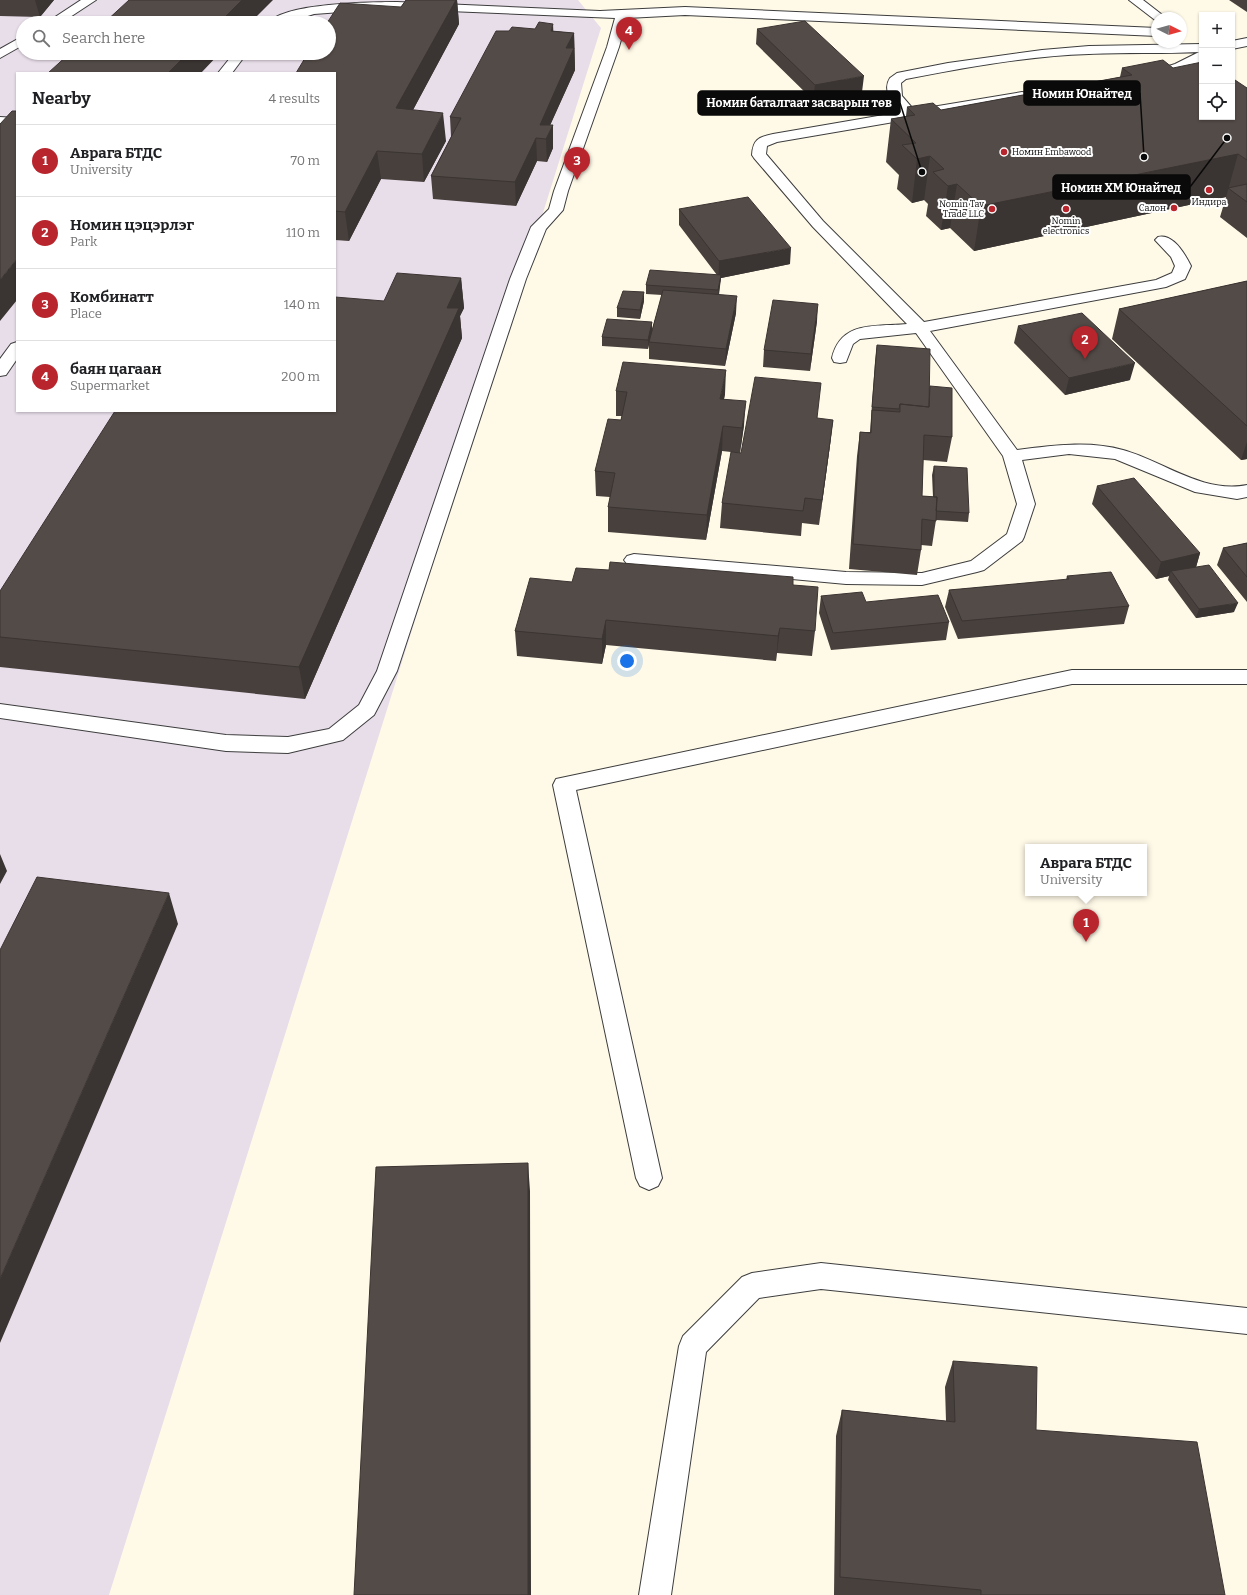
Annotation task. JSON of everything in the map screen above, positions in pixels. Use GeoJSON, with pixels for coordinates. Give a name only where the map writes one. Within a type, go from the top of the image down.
{"type":"FeatureCollection","features":[{"type":"Feature","properties":{"kind":"street"},"geometry":{"type":"LineString","coordinates":[[64,16],[90,0]]}},
{"type":"Feature","properties":{"kind":"street"},"geometry":{"type":"LineString","coordinates":[[1135,0],[1152,12]]}},
{"type":"Feature","properties":{"kind":"street"},"geometry":{"type":"LineString","coordinates":[[287,16],[313,7],[363,3],[622,15],[649,11],[685,12],[1151,32]]}},
{"type":"Feature","properties":{"kind":"street"},"geometry":{"type":"LineString","coordinates":[[0,711],[226,743],[288,745],[336,735],[367,710],[387,671],[518,279],[539,227],[556,210],[561,191],[613,47],[622,15]]}},
{"type":"Feature","properties":{"kind":"street"},"geometry":{"type":"LineString","coordinates":[[1235,39],[1247,41]]}},
{"type":"Feature","properties":{"kind":"street"},"geometry":{"type":"LineString","coordinates":[[1235,43],[1247,41]]}},
{"type":"Feature","properties":{"kind":"street"},"geometry":{"type":"LineString","coordinates":[[0,54],[16,44]]}},
{"type":"Feature","properties":{"kind":"street"},"geometry":{"type":"LineString","coordinates":[[910,114],[897,101],[893,91],[894,81],[902,76],[1044,54],[1090,50],[1149,51],[1199,48]]}},
{"type":"Feature","properties":{"kind":"street"},"geometry":{"type":"LineString","coordinates":[[1140,77],[1164,74],[1189,63],[1199,56]]}},
{"type":"Feature","properties":{"kind":"street"},"geometry":{"type":"LineString","coordinates":[[226,72],[235,60]]}},
{"type":"Feature","properties":{"kind":"street"},"geometry":{"type":"LineString","coordinates":[[634,560],[846,578],[922,579],[978,566],[1015,537],[1026,504],[1012,456],[920,328],[818,224],[759,155],[760,144],[773,138],[1033,94]]}},
{"type":"Feature","properties":{"kind":"street"},"geometry":{"type":"LineString","coordinates":[[0,121],[16,122]]}},
{"type":"Feature","properties":{"kind":"street"},"geometry":{"type":"LineString","coordinates":[[840,358],[843,344],[848,338],[858,334],[920,328],[1160,284],[1179,276],[1183,266],[1178,255],[1163,240]]}},
{"type":"Feature","properties":{"kind":"street"},"geometry":{"type":"LineString","coordinates":[[0,371],[16,348]]}},
{"type":"Feature","properties":{"kind":"street"},"geometry":{"type":"LineString","coordinates":[[1012,456],[1069,449],[1118,454],[1201,488],[1237,493],[1247,491]]}},
{"type":"Feature","properties":{"kind":"street"},"geometry":{"type":"LineString","coordinates":[[649,1178],[564,785],[1072,676],[1247,677]]}},
{"type":"Feature","properties":{"kind":"street"},"geometry":{"type":"LineString","coordinates":[[655,1595],[694,1346],[752,1286],[821,1276],[1247,1322]]}},
{"type":"Feature","properties":{"kind":"shaded area"},"geometry":{"type":"Polygon","coordinates":[[[0,0],[578,0],[601,28],[109,1595],[0,1595],[0,0]]]}},
{"type":"Feature","properties":{"kind":"building"},"geometry":{"type":"Polygon","coordinates":[[[129,0],[242,0],[226,16],[112,16],[129,0]]]}},
{"type":"Feature","properties":{"kind":"building"},"geometry":{"type":"Polygon","coordinates":[[[406,0],[456,0],[396,108],[443,113],[422,154],[377,151],[345,212],[336,211],[336,72],[297,72],[304,60],[336,60],[336,16],[332,16],[340,3],[401,7],[406,0]]]}},
{"type":"Feature","properties":{"kind":"building"},"geometry":{"type":"Polygon","coordinates":[[[805,21],[864,76],[815,85],[757,29],[805,21]]]}},
{"type":"Feature","properties":{"kind":"building"},"geometry":{"type":"Polygon","coordinates":[[[539,22],[553,24],[551,31],[574,33],[566,48],[574,48],[540,125],[553,125],[546,139],[536,138],[515,182],[431,176],[461,118],[450,117],[496,31],[509,31],[512,27],[535,29],[539,22]]]}},
{"type":"Feature","properties":{"kind":"building"},"geometry":{"type":"Polygon","coordinates":[[[62,60],[181,60],[169,72],[49,72],[62,60]]]}},
{"type":"Feature","properties":{"kind":"building"},"geometry":{"type":"Polygon","coordinates":[[[1163,60],[1173,68],[1199,63],[1199,120],[1235,120],[1235,80],[1247,88],[1247,160],[1238,154],[981,206],[957,184],[948,186],[933,172],[944,169],[930,156],[917,159],[902,145],[916,143],[891,119],[915,115],[907,107],[933,103],[941,110],[1132,75],[1122,68],[1163,60]]]}},
{"type":"Feature","properties":{"kind":"building"},"geometry":{"type":"Polygon","coordinates":[[[12,111],[16,111],[16,260],[0,280],[0,124],[12,111]]]}},
{"type":"Feature","properties":{"kind":"building"},"geometry":{"type":"Polygon","coordinates":[[[1247,184],[1247,202],[1228,188],[1247,184]]]}},
{"type":"Feature","properties":{"kind":"building"},"geometry":{"type":"Polygon","coordinates":[[[748,197],[791,248],[719,261],[679,209],[748,197]]]}},
{"type":"Feature","properties":{"kind":"building"},"geometry":{"type":"Polygon","coordinates":[[[650,270],[721,275],[718,290],[646,285],[650,270]]]}},
{"type":"Feature","properties":{"kind":"building"},"geometry":{"type":"Polygon","coordinates":[[[397,273],[461,278],[447,308],[459,308],[299,667],[0,637],[0,591],[114,412],[336,412],[336,297],[384,301],[397,273]]]}},
{"type":"Feature","properties":{"kind":"building"},"geometry":{"type":"Polygon","coordinates":[[[1247,281],[1247,426],[1119,309],[1247,281]]]}},
{"type":"Feature","properties":{"kind":"building"},"geometry":{"type":"Polygon","coordinates":[[[663,290],[737,296],[726,349],[649,342],[663,290]]]}},
{"type":"Feature","properties":{"kind":"building"},"geometry":{"type":"Polygon","coordinates":[[[623,291],[644,292],[640,310],[617,308],[623,291]]]}},
{"type":"Feature","properties":{"kind":"building"},"geometry":{"type":"Polygon","coordinates":[[[773,300],[818,304],[811,354],[764,350],[773,300]]]}},
{"type":"Feature","properties":{"kind":"building"},"geometry":{"type":"Polygon","coordinates":[[[1082,313],[1135,363],[1069,378],[1018,326],[1082,313]]]}},
{"type":"Feature","properties":{"kind":"building"},"geometry":{"type":"Polygon","coordinates":[[[607,319],[652,322],[648,340],[602,337],[607,319]]]}},
{"type":"Feature","properties":{"kind":"building"},"geometry":{"type":"Polygon","coordinates":[[[877,345],[930,349],[929,407],[900,404],[899,409],[872,407],[877,345]]]}},
{"type":"Feature","properties":{"kind":"building"},"geometry":{"type":"Polygon","coordinates":[[[623,362],[726,370],[720,399],[746,401],[742,428],[723,426],[707,515],[608,507],[615,473],[595,471],[608,419],[621,420],[627,392],[616,391],[623,362]]]}},
{"type":"Feature","properties":{"kind":"building"},"geometry":{"type":"Polygon","coordinates":[[[755,377],[821,383],[817,418],[833,420],[822,500],[805,498],[803,511],[722,503],[731,452],[741,453],[755,377]]]}},
{"type":"Feature","properties":{"kind":"building"},"geometry":{"type":"Polygon","coordinates":[[[930,386],[952,388],[952,437],[924,435],[922,496],[937,497],[936,521],[922,519],[921,550],[853,544],[860,432],[871,433],[872,410],[900,412],[900,404],[929,407],[930,386]]]}},
{"type":"Feature","properties":{"kind":"building"},"geometry":{"type":"Polygon","coordinates":[[[934,466],[967,468],[969,513],[936,511],[937,497],[934,497],[934,466]]]}},
{"type":"Feature","properties":{"kind":"building"},"geometry":{"type":"Polygon","coordinates":[[[1134,478],[1200,553],[1161,562],[1097,486],[1134,478]]]}},
{"type":"Feature","properties":{"kind":"building"},"geometry":{"type":"Polygon","coordinates":[[[1247,543],[1247,577],[1223,548],[1247,543]]]}},
{"type":"Feature","properties":{"kind":"building"},"geometry":{"type":"Polygon","coordinates":[[[610,562],[793,577],[793,585],[818,587],[815,631],[780,628],[778,636],[606,620],[602,639],[515,631],[530,578],[572,582],[576,568],[609,570],[610,562]]]}},
{"type":"Feature","properties":{"kind":"building"},"geometry":{"type":"Polygon","coordinates":[[[1209,565],[1238,603],[1199,609],[1171,571],[1209,565]]]}},
{"type":"Feature","properties":{"kind":"building"},"geometry":{"type":"Polygon","coordinates":[[[1111,572],[1129,606],[962,621],[949,590],[1069,579],[1067,576],[1111,572]]]}},
{"type":"Feature","properties":{"kind":"building"},"geometry":{"type":"Polygon","coordinates":[[[862,592],[866,602],[938,595],[949,622],[833,633],[821,596],[862,592]]]}},
{"type":"Feature","properties":{"kind":"building"},"geometry":{"type":"Polygon","coordinates":[[[37,877],[169,893],[0,1279],[0,950],[37,877]]]}},
{"type":"Feature","properties":{"kind":"building"},"geometry":{"type":"Polygon","coordinates":[[[528,1163],[528,1595],[354,1595],[376,1167],[528,1163]]]}},
{"type":"Feature","properties":{"kind":"building"},"geometry":{"type":"Polygon","coordinates":[[[953,1361],[1037,1367],[1036,1430],[1197,1442],[1225,1595],[981,1595],[981,1590],[840,1577],[842,1410],[955,1422],[953,1361]]]}},
{"type":"Feature","properties":{"kind":"place","name":"баян цагаан"},"geometry":{"type":"Point","coordinates":[629,50]}},
{"type":"Feature","properties":{"kind":"place","name":"Номин ХМ Юнайтед"},"geometry":{"type":"Point","coordinates":[1227,138]}},
{"type":"Feature","properties":{"kind":"place","name":"Номин Embawood"},"geometry":{"type":"Point","coordinates":[1004,152]}},
{"type":"Feature","properties":{"kind":"place","name":"Номин Юнайтед"},"geometry":{"type":"Point","coordinates":[1144,157]}},
{"type":"Feature","properties":{"kind":"place","name":"Номин баталгаат засварын төв"},"geometry":{"type":"Point","coordinates":[922,172]}},
{"type":"Feature","properties":{"kind":"place","name":"Комбинатт"},"geometry":{"type":"Point","coordinates":[577,180]}},
{"type":"Feature","properties":{"kind":"place","name":"Индира"},"geometry":{"type":"Point","coordinates":[1209,190]}},
{"type":"Feature","properties":{"kind":"place","name":"Салон"},"geometry":{"type":"Point","coordinates":[1174,208]}},
{"type":"Feature","properties":{"kind":"place","name":"Nomin Tav Trade LLC"},"geometry":{"type":"Point","coordinates":[992,209]}},
{"type":"Feature","properties":{"kind":"place","name":"Nomin electronics"},"geometry":{"type":"Point","coordinates":[1066,209]}},
{"type":"Feature","properties":{"kind":"place","name":"Номин цэцэрлэг"},"geometry":{"type":"Point","coordinates":[1085,359]}},
{"type":"Feature","properties":{"kind":"place","name":"Аврага БТДС"},"geometry":{"type":"Point","coordinates":[1086,942]}}]}
